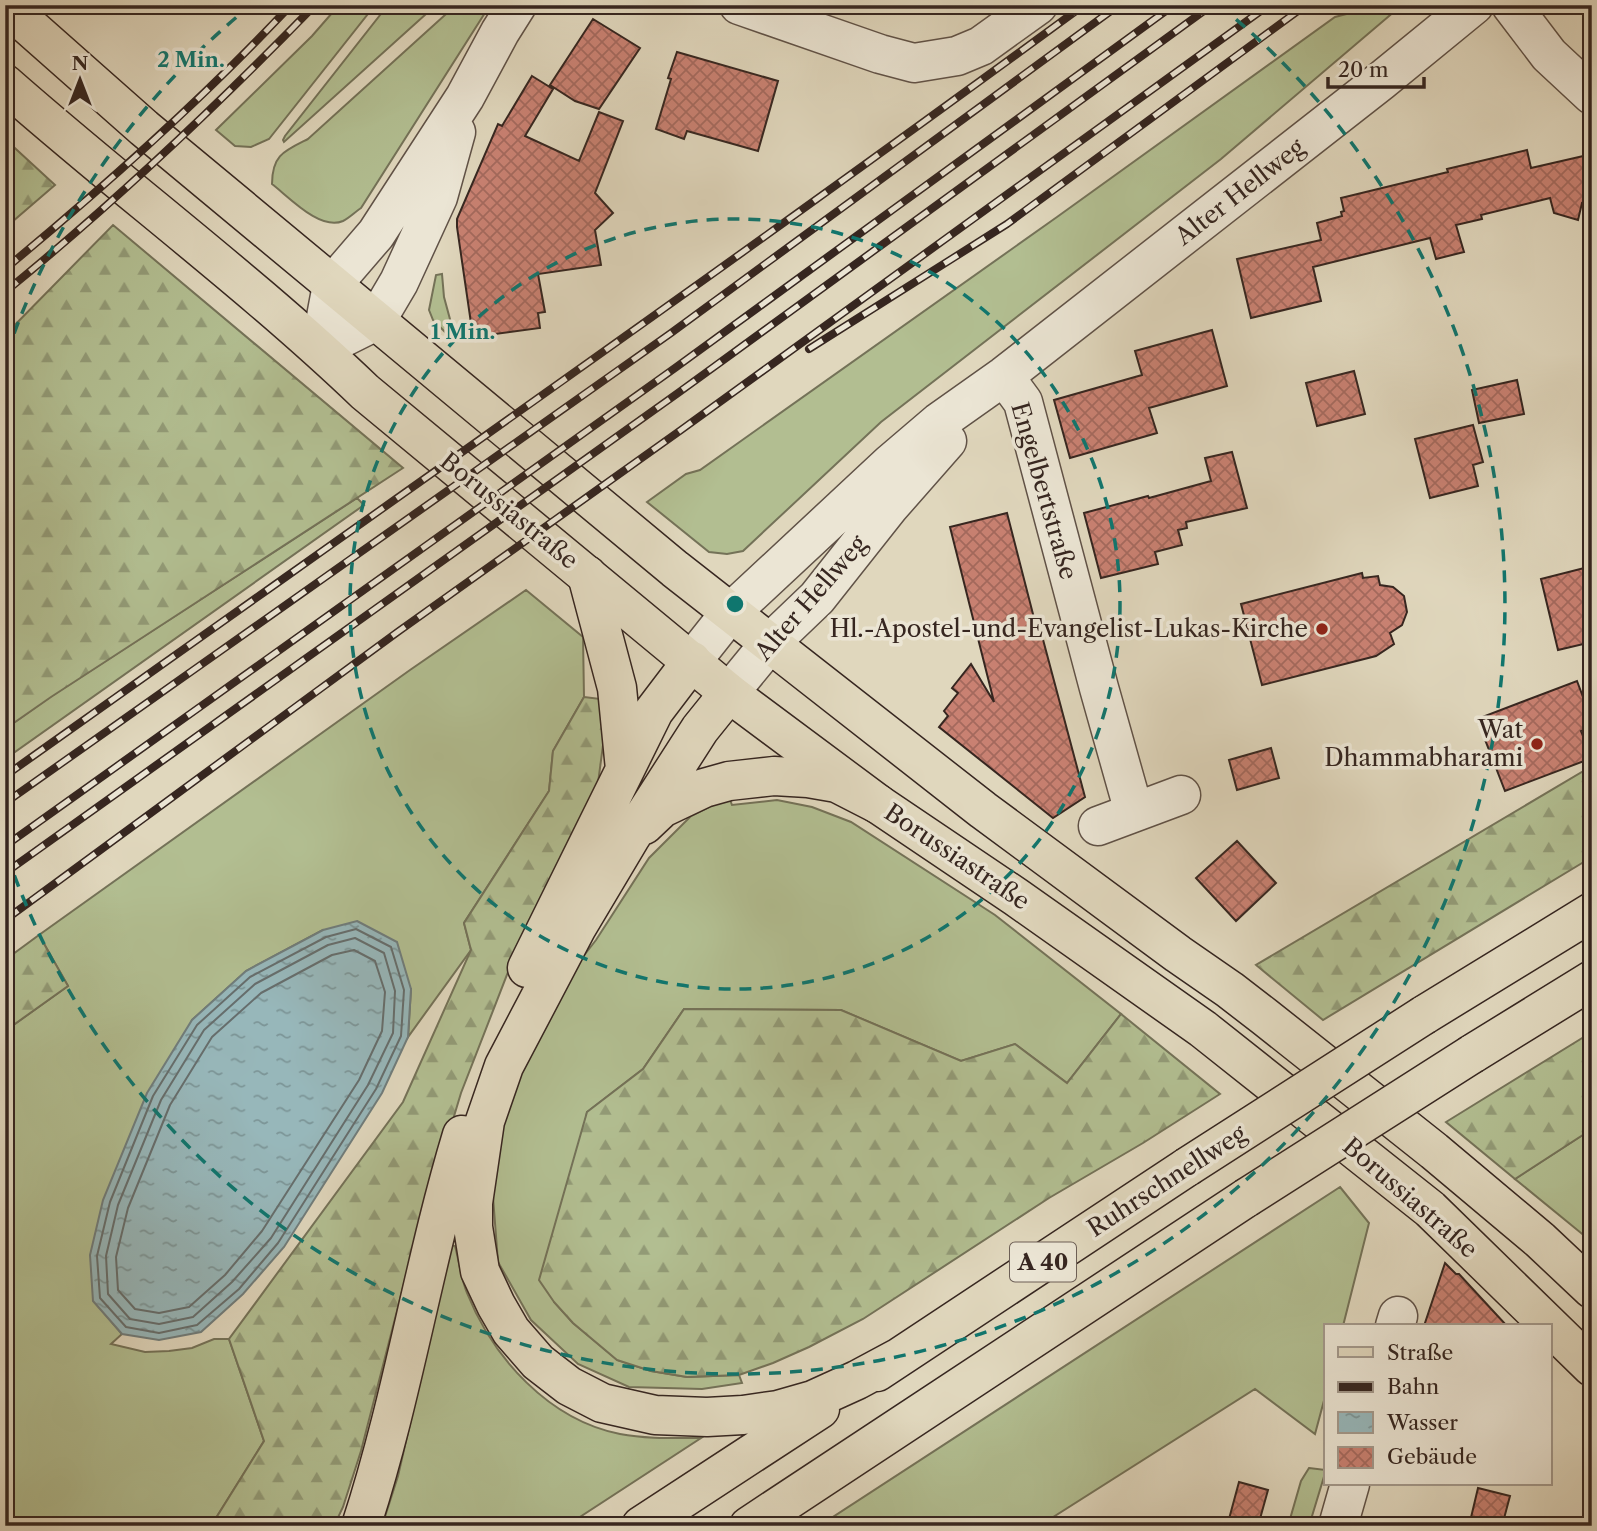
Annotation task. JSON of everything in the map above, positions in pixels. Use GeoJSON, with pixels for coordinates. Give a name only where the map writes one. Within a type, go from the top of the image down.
{"type":"FeatureCollection","features":[{"type":"Feature","properties":{"kind":"main road","name":"Borussiastraße"},"geometry":{"type":"LineString","coordinates":[[5,5],[144,128],[675,569],[983,810],[1265,1017],[1434,1151],[1540,1240],[1592,1289]]}},
{"type":"Feature","properties":{"kind":"main road","name":"Borussiastraße"},"geometry":{"type":"LineString","coordinates":[[5,84],[243,282],[365,392],[729,693],[878,804],[1203,1028],[1430,1209],[1548,1324]]}},
{"type":"Feature","properties":{"kind":"main road"},"geometry":{"type":"LineString","coordinates":[[587,575],[617,688],[625,769]]}},
{"type":"Feature","properties":{"kind":"main road"},"geometry":{"type":"LineString","coordinates":[[361,1526],[400,1385],[454,1162],[475,1093],[519,986],[654,711],[692,661]]}},
{"type":"Feature","properties":{"kind":"main road"},"geometry":{"type":"LineString","coordinates":[[729,693],[700,729],[629,838],[577,927],[504,1066],[485,1121],[473,1203],[473,1227],[480,1271],[510,1331],[538,1362],[569,1386],[602,1403],[655,1415],[707,1417],[778,1410],[824,1395],[898,1358]]}},
{"type":"Feature","properties":{"kind":"main road"},"geometry":{"type":"LineString","coordinates":[[629,838],[662,808],[704,788],[747,778],[774,776],[827,781],[837,783],[878,804]]}},
{"type":"Feature","properties":{"kind":"main road","name":"Ruhrschnellweg"},"geometry":{"type":"LineString","coordinates":[[641,1526],[1187,1167],[1423,1015],[1592,912]]}},
{"type":"Feature","properties":{"kind":"main road","name":"A 40"},"geometry":{"type":"LineString","coordinates":[[749,1526],[1246,1198],[1592,980]]}},
{"type":"Feature","properties":{"kind":"main road","name":"Borussiastraße"},"geometry":{"type":"LineString","coordinates":[[1552,1328],[1592,1367]]}},
{"type":"Feature","properties":{"kind":"street"},"geometry":{"type":"LineString","coordinates":[[320,349],[332,285],[376,234],[465,97],[517,5]]}},
{"type":"Feature","properties":{"kind":"street"},"geometry":{"type":"LineString","coordinates":[[739,5],[880,54],[914,63],[957,56],[981,46],[1038,5]]}},
{"type":"Feature","properties":{"kind":"street","name":"Alter Hellweg"},"geometry":{"type":"LineString","coordinates":[[692,661],[730,613],[891,463],[939,422],[1004,376],[1370,90],[1474,5]]}},
{"type":"Feature","properties":{"kind":"street"},"geometry":{"type":"LineString","coordinates":[[1511,5],[1549,55],[1592,95]]}},
{"type":"Feature","properties":{"kind":"street"},"geometry":{"type":"LineString","coordinates":[[320,349],[376,321],[398,282],[438,197],[465,97]]}},
{"type":"Feature","properties":{"kind":"street","name":"Alter Hellweg"},"geometry":{"type":"LineString","coordinates":[[729,693],[770,643],[817,598],[889,507],[1004,376]]}},
{"type":"Feature","properties":{"kind":"street","name":"Engelbertstraße"},"geometry":{"type":"LineString","coordinates":[[1004,376],[1023,402],[1098,688],[1134,812]]}},
{"type":"Feature","properties":{"kind":"street"},"geometry":{"type":"LineString","coordinates":[[1098,826],[1181,795]]}},
{"type":"Feature","properties":{"kind":"street"},"geometry":{"type":"LineString","coordinates":[[1339,1526],[1349,1486]]}},
{"type":"Feature","properties":{"kind":"green space"},"geometry":{"type":"Polygon","coordinates":[[[339,5],[375,5],[269,139],[251,147],[235,146],[216,130],[312,36],[339,5]]]}},
{"type":"Feature","properties":{"kind":"green space"},"geometry":{"type":"Polygon","coordinates":[[[388,5],[436,5],[284,142],[285,136],[388,5]]]}},
{"type":"Feature","properties":{"kind":"green space"},"geometry":{"type":"Polygon","coordinates":[[[456,5],[490,5],[361,208],[343,221],[325,221],[305,211],[272,184],[274,166],[281,155],[308,139],[456,5]]]}},
{"type":"Feature","properties":{"kind":"green space"},"geometry":{"type":"Polygon","coordinates":[[[1381,5],[1402,5],[1221,159],[881,422],[743,551],[727,554],[709,552],[647,502],[686,474],[700,470],[1335,17],[1381,5]]]}},
{"type":"Feature","properties":{"kind":"green space"},"geometry":{"type":"Polygon","coordinates":[[[5,139],[55,185],[5,228],[5,139]]]}},
{"type":"Feature","properties":{"kind":"green space"},"geometry":{"type":"Polygon","coordinates":[[[113,225],[403,468],[5,729],[5,335],[113,225]]]}},
{"type":"Feature","properties":{"kind":"green space"},"geometry":{"type":"Polygon","coordinates":[[[442,274],[444,297],[454,334],[449,336],[433,320],[429,310],[436,275],[442,274]]]}},
{"type":"Feature","properties":{"kind":"green space"},"geometry":{"type":"Polygon","coordinates":[[[357,498],[364,505],[5,759],[5,729],[357,498]]]}},
{"type":"Feature","properties":{"kind":"green space"},"geometry":{"type":"Polygon","coordinates":[[[526,590],[583,637],[584,697],[553,751],[549,791],[464,923],[471,950],[408,1037],[411,989],[323,930],[246,971],[192,1020],[93,1300],[122,1334],[111,1344],[145,1352],[169,1351],[192,1348],[214,1339],[229,1339],[264,1441],[211,1526],[5,1526],[5,1031],[68,986],[39,935],[526,590]]]}},
{"type":"Feature","properties":{"kind":"green space"},"geometry":{"type":"Polygon","coordinates":[[[584,697],[609,700],[598,783],[510,967],[461,1093],[407,1272],[361,1451],[343,1507],[334,1526],[211,1526],[264,1441],[229,1339],[403,1102],[471,950],[464,923],[549,791],[553,751],[584,697]]]}},
{"type":"Feature","properties":{"kind":"green space"},"geometry":{"type":"Polygon","coordinates":[[[1592,766],[1592,857],[1323,1020],[1256,965],[1592,766]]]}},
{"type":"Feature","properties":{"kind":"green space"},"geometry":{"type":"Polygon","coordinates":[[[729,797],[732,805],[777,800],[812,807],[851,822],[995,915],[1121,1014],[1067,1083],[1015,1044],[961,1061],[841,1010],[684,1009],[643,1069],[587,1112],[554,1302],[573,1323],[618,1360],[651,1371],[687,1377],[739,1375],[742,1383],[702,1389],[629,1387],[578,1364],[531,1320],[498,1262],[492,1184],[510,1092],[547,1003],[596,940],[649,858],[691,816],[729,797]]]}},
{"type":"Feature","properties":{"kind":"green space"},"geometry":{"type":"Polygon","coordinates":[[[39,935],[68,986],[5,1031],[5,960],[39,935]]]}},
{"type":"Feature","properties":{"kind":"green space"},"geometry":{"type":"Polygon","coordinates":[[[684,1009],[841,1010],[961,1061],[1015,1044],[1067,1083],[1121,1014],[1220,1094],[1049,1198],[863,1319],[809,1347],[739,1375],[687,1377],[651,1371],[617,1360],[573,1323],[539,1280],[587,1112],[643,1069],[684,1009]]]}},
{"type":"Feature","properties":{"kind":"green space"},"geometry":{"type":"Polygon","coordinates":[[[1592,1032],[1592,1129],[1515,1179],[1446,1122],[1592,1032]]]}},
{"type":"Feature","properties":{"kind":"green space"},"geometry":{"type":"Polygon","coordinates":[[[1592,1129],[1592,1242],[1515,1179],[1592,1129]]]}},
{"type":"Feature","properties":{"kind":"green space"},"geometry":{"type":"Polygon","coordinates":[[[1340,1187],[1369,1223],[1344,1324],[1324,1324],[1324,1400],[1315,1434],[1255,1389],[1039,1526],[819,1526],[1340,1187]]]}},
{"type":"Feature","properties":{"kind":"green space"},"geometry":{"type":"Polygon","coordinates":[[[451,1245],[455,1246],[467,1293],[492,1340],[527,1383],[547,1400],[594,1427],[620,1434],[701,1438],[566,1526],[382,1526],[398,1476],[451,1245]]]}},
{"type":"Feature","properties":{"kind":"green space"},"geometry":{"type":"Polygon","coordinates":[[[1309,1468],[1324,1470],[1309,1526],[1288,1526],[1301,1481],[1309,1468]]]}},
{"type":"Feature","properties":{"kind":"water"},"geometry":{"type":"Polygon","coordinates":[[[357,921],[397,942],[411,989],[408,1037],[382,1093],[284,1247],[243,1294],[201,1332],[159,1340],[122,1334],[93,1301],[90,1255],[103,1200],[147,1093],[192,1020],[246,971],[323,930],[357,921]]]}},
{"type":"Feature","properties":{"kind":"building"},"geometry":{"type":"Polygon","coordinates":[[[593,19],[640,48],[599,109],[575,101],[550,85],[593,19]]]}},
{"type":"Feature","properties":{"kind":"building"},"geometry":{"type":"Polygon","coordinates":[[[677,52],[778,81],[758,151],[687,131],[684,139],[656,129],[677,52]]]}},
{"type":"Feature","properties":{"kind":"building"},"geometry":{"type":"Polygon","coordinates":[[[532,76],[553,89],[525,136],[579,161],[599,112],[623,121],[595,193],[613,213],[595,230],[601,265],[538,274],[545,312],[538,313],[540,328],[473,337],[457,219],[498,124],[502,126],[532,76]]]}},
{"type":"Feature","properties":{"kind":"building"},"geometry":{"type":"Polygon","coordinates":[[[1527,150],[1531,168],[1592,154],[1592,206],[1582,203],[1578,220],[1554,213],[1550,198],[1481,215],[1482,219],[1456,225],[1464,252],[1436,259],[1430,238],[1313,267],[1321,301],[1251,318],[1237,259],[1321,240],[1317,223],[1342,216],[1341,212],[1344,211],[1341,198],[1527,150]]]}},
{"type":"Feature","properties":{"kind":"building"},"geometry":{"type":"Polygon","coordinates":[[[1212,330],[1227,386],[1149,408],[1157,433],[1070,458],[1054,400],[1142,375],[1135,351],[1212,330]]]}},
{"type":"Feature","properties":{"kind":"building"},"geometry":{"type":"Polygon","coordinates":[[[1354,371],[1365,414],[1317,426],[1306,383],[1354,371]]]}},
{"type":"Feature","properties":{"kind":"building"},"geometry":{"type":"Polygon","coordinates":[[[1517,380],[1524,414],[1479,423],[1472,390],[1517,380]]]}},
{"type":"Feature","properties":{"kind":"building"},"geometry":{"type":"Polygon","coordinates":[[[1473,425],[1483,462],[1473,465],[1478,486],[1430,498],[1415,439],[1473,425]]]}},
{"type":"Feature","properties":{"kind":"building"},"geometry":{"type":"Polygon","coordinates":[[[1232,452],[1247,508],[1186,522],[1187,528],[1178,530],[1182,545],[1155,552],[1158,564],[1101,578],[1084,513],[1211,481],[1205,458],[1232,452]]]}},
{"type":"Feature","properties":{"kind":"building"},"geometry":{"type":"Polygon","coordinates":[[[1007,513],[1085,797],[1053,818],[939,727],[948,716],[944,711],[958,693],[952,688],[971,664],[994,702],[950,527],[1007,513]]]}},
{"type":"Feature","properties":{"kind":"building"},"geometry":{"type":"Polygon","coordinates":[[[1592,566],[1592,642],[1558,650],[1541,579],[1592,566]]]}},
{"type":"Feature","properties":{"kind":"building","name":"Hl.-Apostel-und-Evangelist-Lukas-Kirche"},"geometry":{"type":"Polygon","coordinates":[[[1362,573],[1363,578],[1378,576],[1380,585],[1393,587],[1404,596],[1407,612],[1402,625],[1390,633],[1394,644],[1376,656],[1262,685],[1241,604],[1362,573]]]}},
{"type":"Feature","properties":{"kind":"building","name":"Wat Dhammabharami"},"geometry":{"type":"Polygon","coordinates":[[[1577,681],[1592,721],[1592,727],[1581,731],[1592,758],[1505,791],[1477,719],[1577,681]]]}},
{"type":"Feature","properties":{"kind":"building"},"geometry":{"type":"Polygon","coordinates":[[[1271,748],[1279,778],[1237,790],[1229,760],[1271,748]]]}},
{"type":"Feature","properties":{"kind":"building"},"geometry":{"type":"Polygon","coordinates":[[[1237,841],[1276,883],[1236,921],[1196,878],[1237,841]]]}},
{"type":"Feature","properties":{"kind":"building"},"geometry":{"type":"Polygon","coordinates":[[[1445,1263],[1459,1274],[1505,1324],[1425,1324],[1445,1263]]]}},
{"type":"Feature","properties":{"kind":"building"},"geometry":{"type":"Polygon","coordinates":[[[1239,1482],[1268,1490],[1258,1526],[1229,1519],[1239,1482]]]}},
{"type":"Feature","properties":{"kind":"building"},"geometry":{"type":"Polygon","coordinates":[[[1478,1488],[1510,1496],[1502,1526],[1469,1526],[1478,1488]]]}},
{"type":"Feature","properties":{"kind":"railway"},"geometry":{"type":"LineString","coordinates":[[5,269],[152,142],[223,75],[291,5]]}},
{"type":"Feature","properties":{"kind":"railway"},"geometry":{"type":"LineString","coordinates":[[5,292],[86,224],[164,153],[315,5]]}},
{"type":"Feature","properties":{"kind":"railway"},"geometry":{"type":"LineString","coordinates":[[5,776],[681,297],[1084,5]]}},
{"type":"Feature","properties":{"kind":"railway"},"geometry":{"type":"LineString","coordinates":[[5,803],[671,333],[1119,5]]}},
{"type":"Feature","properties":{"kind":"railway"},"geometry":{"type":"LineString","coordinates":[[5,846],[675,368],[1174,5]]}},
{"type":"Feature","properties":{"kind":"railway"},"geometry":{"type":"LineString","coordinates":[[5,873],[678,393],[1212,5]]}},
{"type":"Feature","properties":{"kind":"railway"},"geometry":{"type":"LineString","coordinates":[[5,920],[399,631],[1269,5]]}},
{"type":"Feature","properties":{"kind":"railway"},"geometry":{"type":"LineString","coordinates":[[809,349],[1007,224],[1306,5]]}},
{"type":"Feature","properties":{"kind":"place","name":"Hl.-Apostel-und-Evangelist-Lukas-Kirche"},"geometry":{"type":"Point","coordinates":[1322,629]}},
{"type":"Feature","properties":{"kind":"place","name":"Wat Dhammabharami"},"geometry":{"type":"Point","coordinates":[1537,744]}}]}
